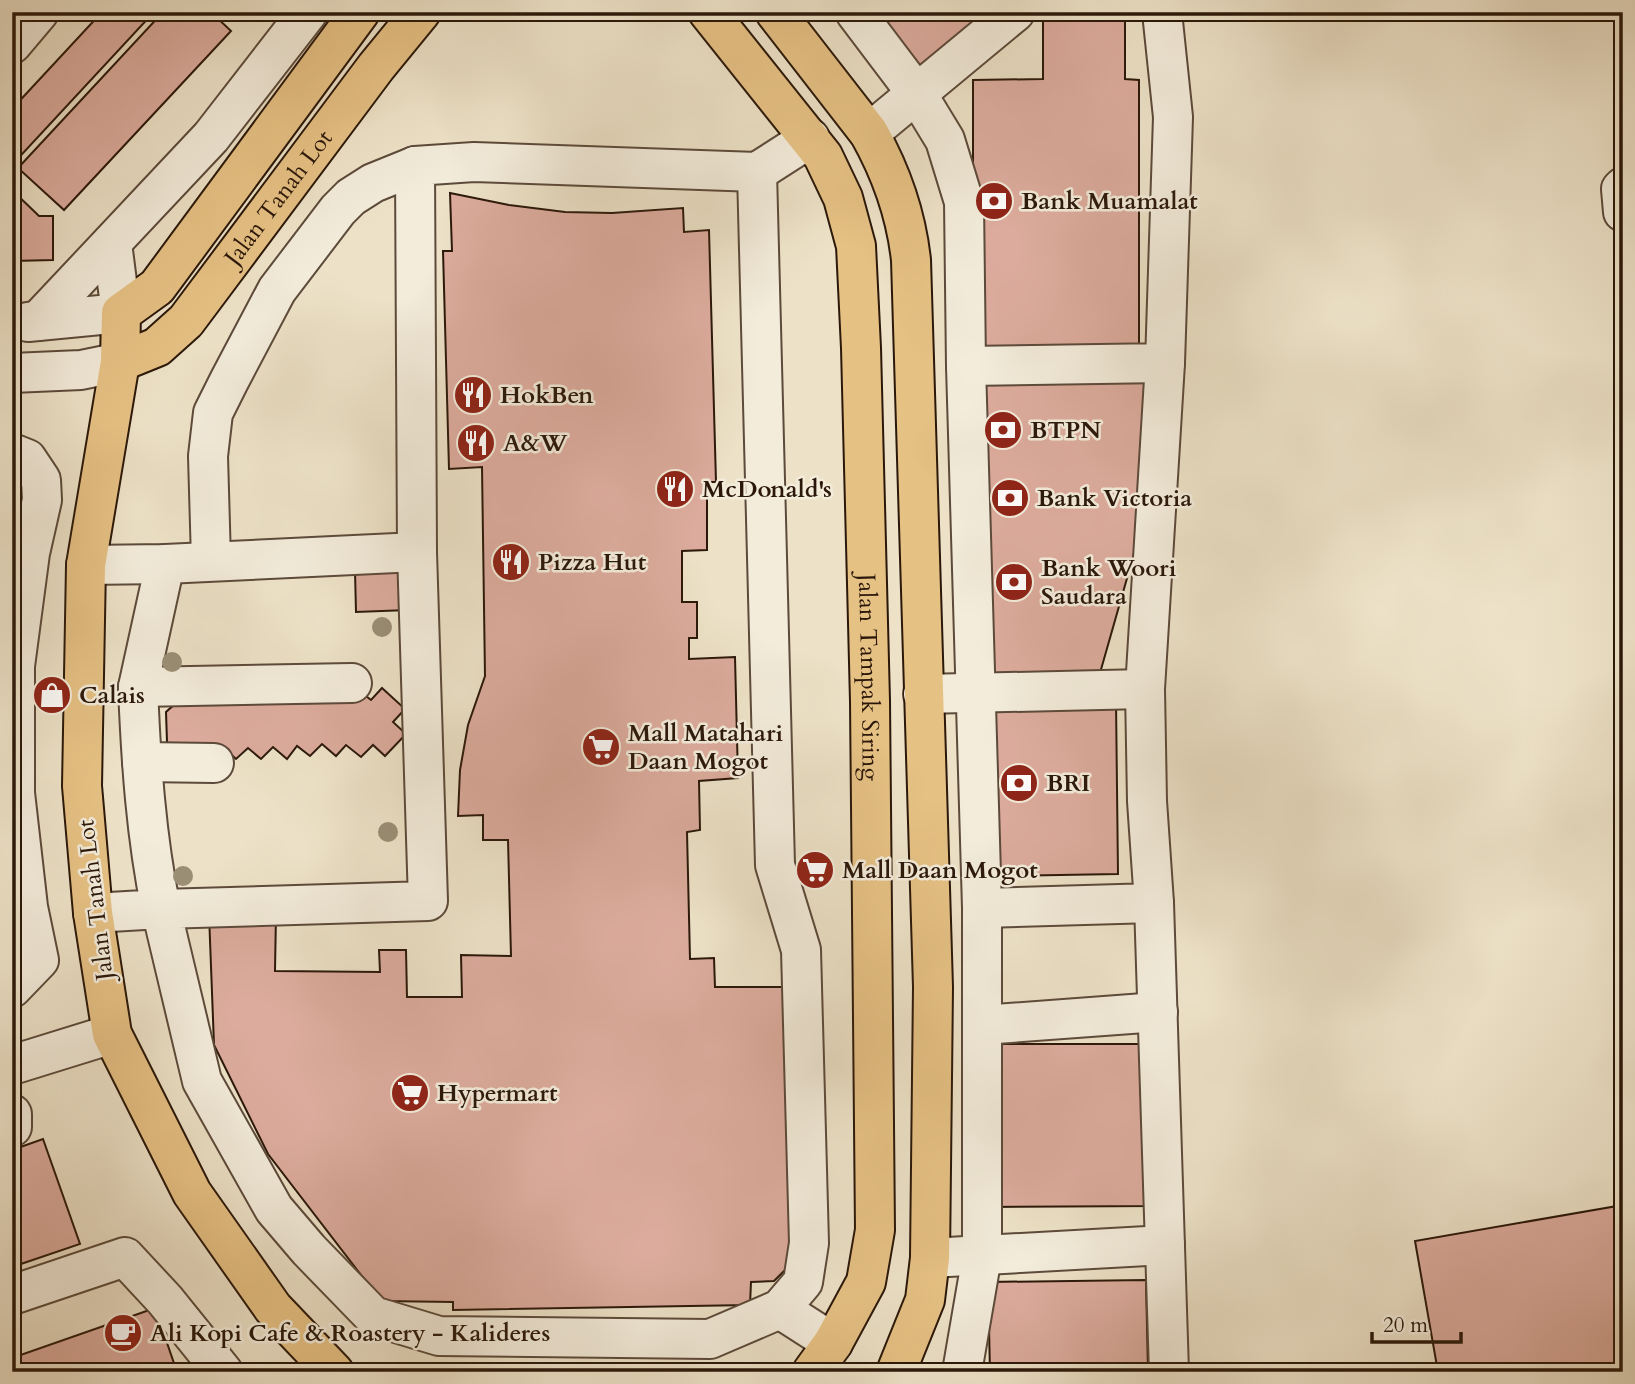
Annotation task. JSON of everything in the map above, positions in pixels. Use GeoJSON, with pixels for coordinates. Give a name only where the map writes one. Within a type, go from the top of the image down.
{"type":"FeatureCollection","features":[{"type":"Feature","properties":{"kind":"main road","name":"Jalan Tanah Lot"},"geometry":{"type":"LineString","coordinates":[[334,1372],[273,1308],[192,1192],[112,1034],[93,913],[82,786],[86,565],[120,362],[121,313],[157,287],[360,12]]}},
{"type":"Feature","properties":{"kind":"main road","name":"Jalan Tanah Lot"},"geometry":{"type":"LineString","coordinates":[[120,362],[157,347],[186,321],[376,66],[421,12]]}},
{"type":"Feature","properties":{"kind":"main road","name":"Jalan Tampak Siring"},"geometry":{"type":"LineString","coordinates":[[708,12],[823,156],[843,198],[856,246],[870,701],[874,1230],[866,1282],[822,1357]]}},
{"type":"Feature","properties":{"kind":"main road"},"geometry":{"type":"LineString","coordinates":[[775,12],[869,133],[895,187],[908,233],[911,260],[933,987],[930,1258],[925,1300],[896,1372]]}},
{"type":"Feature","properties":{"kind":"street"},"geometry":{"type":"LineString","coordinates":[[12,44],[39,12]]}},
{"type":"Feature","properties":{"kind":"street"},"geometry":{"type":"LineString","coordinates":[[25,322],[112,243],[211,137],[308,12]]}},
{"type":"Feature","properties":{"kind":"street"},"geometry":{"type":"LineString","coordinates":[[855,12],[916,94],[945,140],[964,202],[966,366],[982,908],[982,1256],[962,1372]]}},
{"type":"Feature","properties":{"kind":"street"},"geometry":{"type":"LineString","coordinates":[[869,133],[1015,12]]}},
{"type":"Feature","properties":{"kind":"street"},"geometry":{"type":"LineString","coordinates":[[1162,12],[1173,117],[1165,363],[1145,688],[1169,1372]]}},
{"type":"Feature","properties":{"kind":"street"},"geometry":{"type":"LineString","coordinates":[[284,44],[317,72]]}},
{"type":"Feature","properties":{"kind":"street"},"geometry":{"type":"LineString","coordinates":[[211,560],[208,456],[213,413],[277,290],[351,197],[373,183],[415,166],[474,162],[757,172],[810,138]]}},
{"type":"Feature","properties":{"kind":"street"},"geometry":{"type":"LineString","coordinates":[[93,913],[428,901],[417,552],[418,310],[415,166]]}},
{"type":"Feature","properties":{"kind":"street"},"geometry":{"type":"LineString","coordinates":[[164,564],[138,687],[142,762],[153,870],[202,1081],[274,1209],[373,1317],[439,1336],[710,1339],[780,1309],[803,1282],[809,1242],[801,950],[775,865],[757,172]]}},
{"type":"Feature","properties":{"kind":"street"},"geometry":{"type":"LineString","coordinates":[[1623,187],[1623,212]]}},
{"type":"Feature","properties":{"kind":"street"},"geometry":{"type":"LineString","coordinates":[[25,322],[121,313],[112,243]]}},
{"type":"Feature","properties":{"kind":"street"},"geometry":{"type":"LineString","coordinates":[[12,373],[81,370],[120,362]]}},
{"type":"Feature","properties":{"kind":"street"},"geometry":{"type":"LineString","coordinates":[[966,366],[1165,363]]}},
{"type":"Feature","properties":{"kind":"street"},"geometry":{"type":"LineString","coordinates":[[12,453],[27,459],[41,480],[42,500],[30,553],[15,666],[15,793],[28,907],[39,960],[12,988]]}},
{"type":"Feature","properties":{"kind":"street"},"geometry":{"type":"LineString","coordinates":[[86,565],[417,552]]}},
{"type":"Feature","properties":{"kind":"street"},"geometry":{"type":"LineString","coordinates":[[138,687],[352,683]]}},
{"type":"Feature","properties":{"kind":"street"},"geometry":{"type":"LineString","coordinates":[[923,694],[1145,688]]}},
{"type":"Feature","properties":{"kind":"street"},"geometry":{"type":"LineString","coordinates":[[142,762],[214,762]]}},
{"type":"Feature","properties":{"kind":"street"},"geometry":{"type":"LineString","coordinates":[[982,908],[1154,903]]}},
{"type":"Feature","properties":{"kind":"street"},"geometry":{"type":"LineString","coordinates":[[933,987],[982,983]]}},
{"type":"Feature","properties":{"kind":"street"},"geometry":{"type":"LineString","coordinates":[[982,1025],[1158,1012]]}},
{"type":"Feature","properties":{"kind":"street"},"geometry":{"type":"LineString","coordinates":[[12,1065],[112,1034]]}},
{"type":"Feature","properties":{"kind":"street"},"geometry":{"type":"LineString","coordinates":[[12,1115],[12,1127]]}},
{"type":"Feature","properties":{"kind":"street"},"geometry":{"type":"LineString","coordinates":[[930,1258],[1165,1245]]}},
{"type":"Feature","properties":{"kind":"street"},"geometry":{"type":"LineString","coordinates":[[12,1295],[125,1256],[165,1300],[223,1372]]}},
{"type":"Feature","properties":{"kind":"street"},"geometry":{"type":"LineString","coordinates":[[780,1309],[822,1357]]}},
{"type":"Feature","properties":{"kind":"building"},"geometry":{"type":"Polygon","coordinates":[[[102,12],[154,12],[12,165],[12,109],[102,12]]]}},
{"type":"Feature","properties":{"kind":"building"},"geometry":{"type":"Polygon","coordinates":[[[163,12],[211,12],[231,31],[64,210],[18,168],[163,12]]]}},
{"type":"Feature","properties":{"kind":"building"},"geometry":{"type":"Polygon","coordinates":[[[874,12],[976,12],[982,19],[920,69],[874,12]]]}},
{"type":"Feature","properties":{"kind":"building"},"geometry":{"type":"Polygon","coordinates":[[[1043,12],[1125,12],[1125,79],[1139,80],[1139,357],[973,357],[973,80],[1043,79],[1043,12]]]}},
{"type":"Feature","properties":{"kind":"building"},"geometry":{"type":"Polygon","coordinates":[[[12,190],[39,216],[53,216],[53,260],[12,261],[12,190]]]}},
{"type":"Feature","properties":{"kind":"building","name":"Mall Matahari Daan Mogot"},"geometry":{"type":"Polygon","coordinates":[[[450,193],[509,205],[565,212],[612,213],[683,208],[684,232],[709,230],[716,482],[707,482],[707,550],[682,551],[682,602],[697,602],[697,638],[689,638],[689,659],[735,657],[738,778],[699,781],[700,830],[687,832],[690,959],[714,958],[715,987],[792,987],[800,1255],[774,1281],[751,1282],[750,1305],[453,1310],[453,1302],[381,1301],[268,1154],[214,1045],[209,914],[276,914],[275,971],[380,972],[379,950],[406,950],[407,997],[462,997],[461,955],[511,956],[508,840],[483,840],[483,815],[458,816],[460,770],[468,725],[485,676],[482,467],[449,469],[443,251],[452,251],[450,193]]]}},
{"type":"Feature","properties":{"kind":"building"},"geometry":{"type":"Polygon","coordinates":[[[1145,378],[1145,515],[1100,673],[985,675],[985,379],[1145,378]]]}},
{"type":"Feature","properties":{"kind":"building"},"geometry":{"type":"Polygon","coordinates":[[[407,569],[408,610],[356,612],[355,571],[407,569]]]}},
{"type":"Feature","properties":{"kind":"building"},"geometry":{"type":"Polygon","coordinates":[[[382,688],[405,709],[393,722],[406,734],[385,756],[373,745],[361,757],[346,745],[336,756],[322,744],[310,756],[297,746],[287,759],[273,747],[261,759],[248,748],[236,759],[223,747],[186,760],[167,742],[166,712],[185,695],[357,689],[371,700],[382,688]]]}},
{"type":"Feature","properties":{"kind":"building"},"geometry":{"type":"Polygon","coordinates":[[[1116,701],[1118,874],[995,876],[993,703],[1116,701]]]}},
{"type":"Feature","properties":{"kind":"building"},"geometry":{"type":"Polygon","coordinates":[[[12,926],[17,949],[12,962],[12,926]]]}},
{"type":"Feature","properties":{"kind":"building"},"geometry":{"type":"Polygon","coordinates":[[[985,1044],[1158,1044],[1157,1206],[985,1207],[985,1044]]]}},
{"type":"Feature","properties":{"kind":"building"},"geometry":{"type":"Polygon","coordinates":[[[43,1139],[80,1244],[12,1267],[12,1150],[43,1139]]]}},
{"type":"Feature","properties":{"kind":"building"},"geometry":{"type":"Polygon","coordinates":[[[1623,1205],[1623,1372],[1438,1372],[1415,1241],[1623,1205]]]}},
{"type":"Feature","properties":{"kind":"building"},"geometry":{"type":"Polygon","coordinates":[[[1146,1280],[1148,1372],[990,1372],[988,1282],[1146,1280]]]}},
{"type":"Feature","properties":{"kind":"building","name":"Ali Kopi Cafe & Roastery - Kalideres"},"geometry":{"type":"Polygon","coordinates":[[[155,1308],[177,1372],[12,1372],[12,1358],[155,1308]]]}},
{"type":"Feature","properties":{"kind":"place","name":"Bank Muamalat"},"geometry":{"type":"Point","coordinates":[994,201]}},
{"type":"Feature","properties":{"kind":"place","name":"HokBen"},"geometry":{"type":"Point","coordinates":[473,395]}},
{"type":"Feature","properties":{"kind":"place","name":"BTPN"},"geometry":{"type":"Point","coordinates":[1003,430]}},
{"type":"Feature","properties":{"kind":"place","name":"A&W"},"geometry":{"type":"Point","coordinates":[476,443]}},
{"type":"Feature","properties":{"kind":"place","name":"McDonald's"},"geometry":{"type":"Point","coordinates":[675,489]}},
{"type":"Feature","properties":{"kind":"place","name":"Bank Victoria"},"geometry":{"type":"Point","coordinates":[1010,498]}},
{"type":"Feature","properties":{"kind":"place","name":"Pizza Hut"},"geometry":{"type":"Point","coordinates":[511,562]}},
{"type":"Feature","properties":{"kind":"place","name":"Bank Woori Saudara"},"geometry":{"type":"Point","coordinates":[1014,582]}},
{"type":"Feature","properties":{"kind":"place","name":"Calais"},"geometry":{"type":"Point","coordinates":[52,695]}},
{"type":"Feature","properties":{"kind":"place","name":"Mall Matahari Daan Mogot"},"geometry":{"type":"Point","coordinates":[601,747]}},
{"type":"Feature","properties":{"kind":"place","name":"BRI"},"geometry":{"type":"Point","coordinates":[1019,783]}},
{"type":"Feature","properties":{"kind":"place","name":"Mall Daan Mogot"},"geometry":{"type":"Point","coordinates":[815,870]}},
{"type":"Feature","properties":{"kind":"place","name":"Hypermart"},"geometry":{"type":"Point","coordinates":[410,1093]}},
{"type":"Feature","properties":{"kind":"place","name":"Ali Kopi Cafe & Roastery - Kalideres"},"geometry":{"type":"Point","coordinates":[123,1333]}}]}
